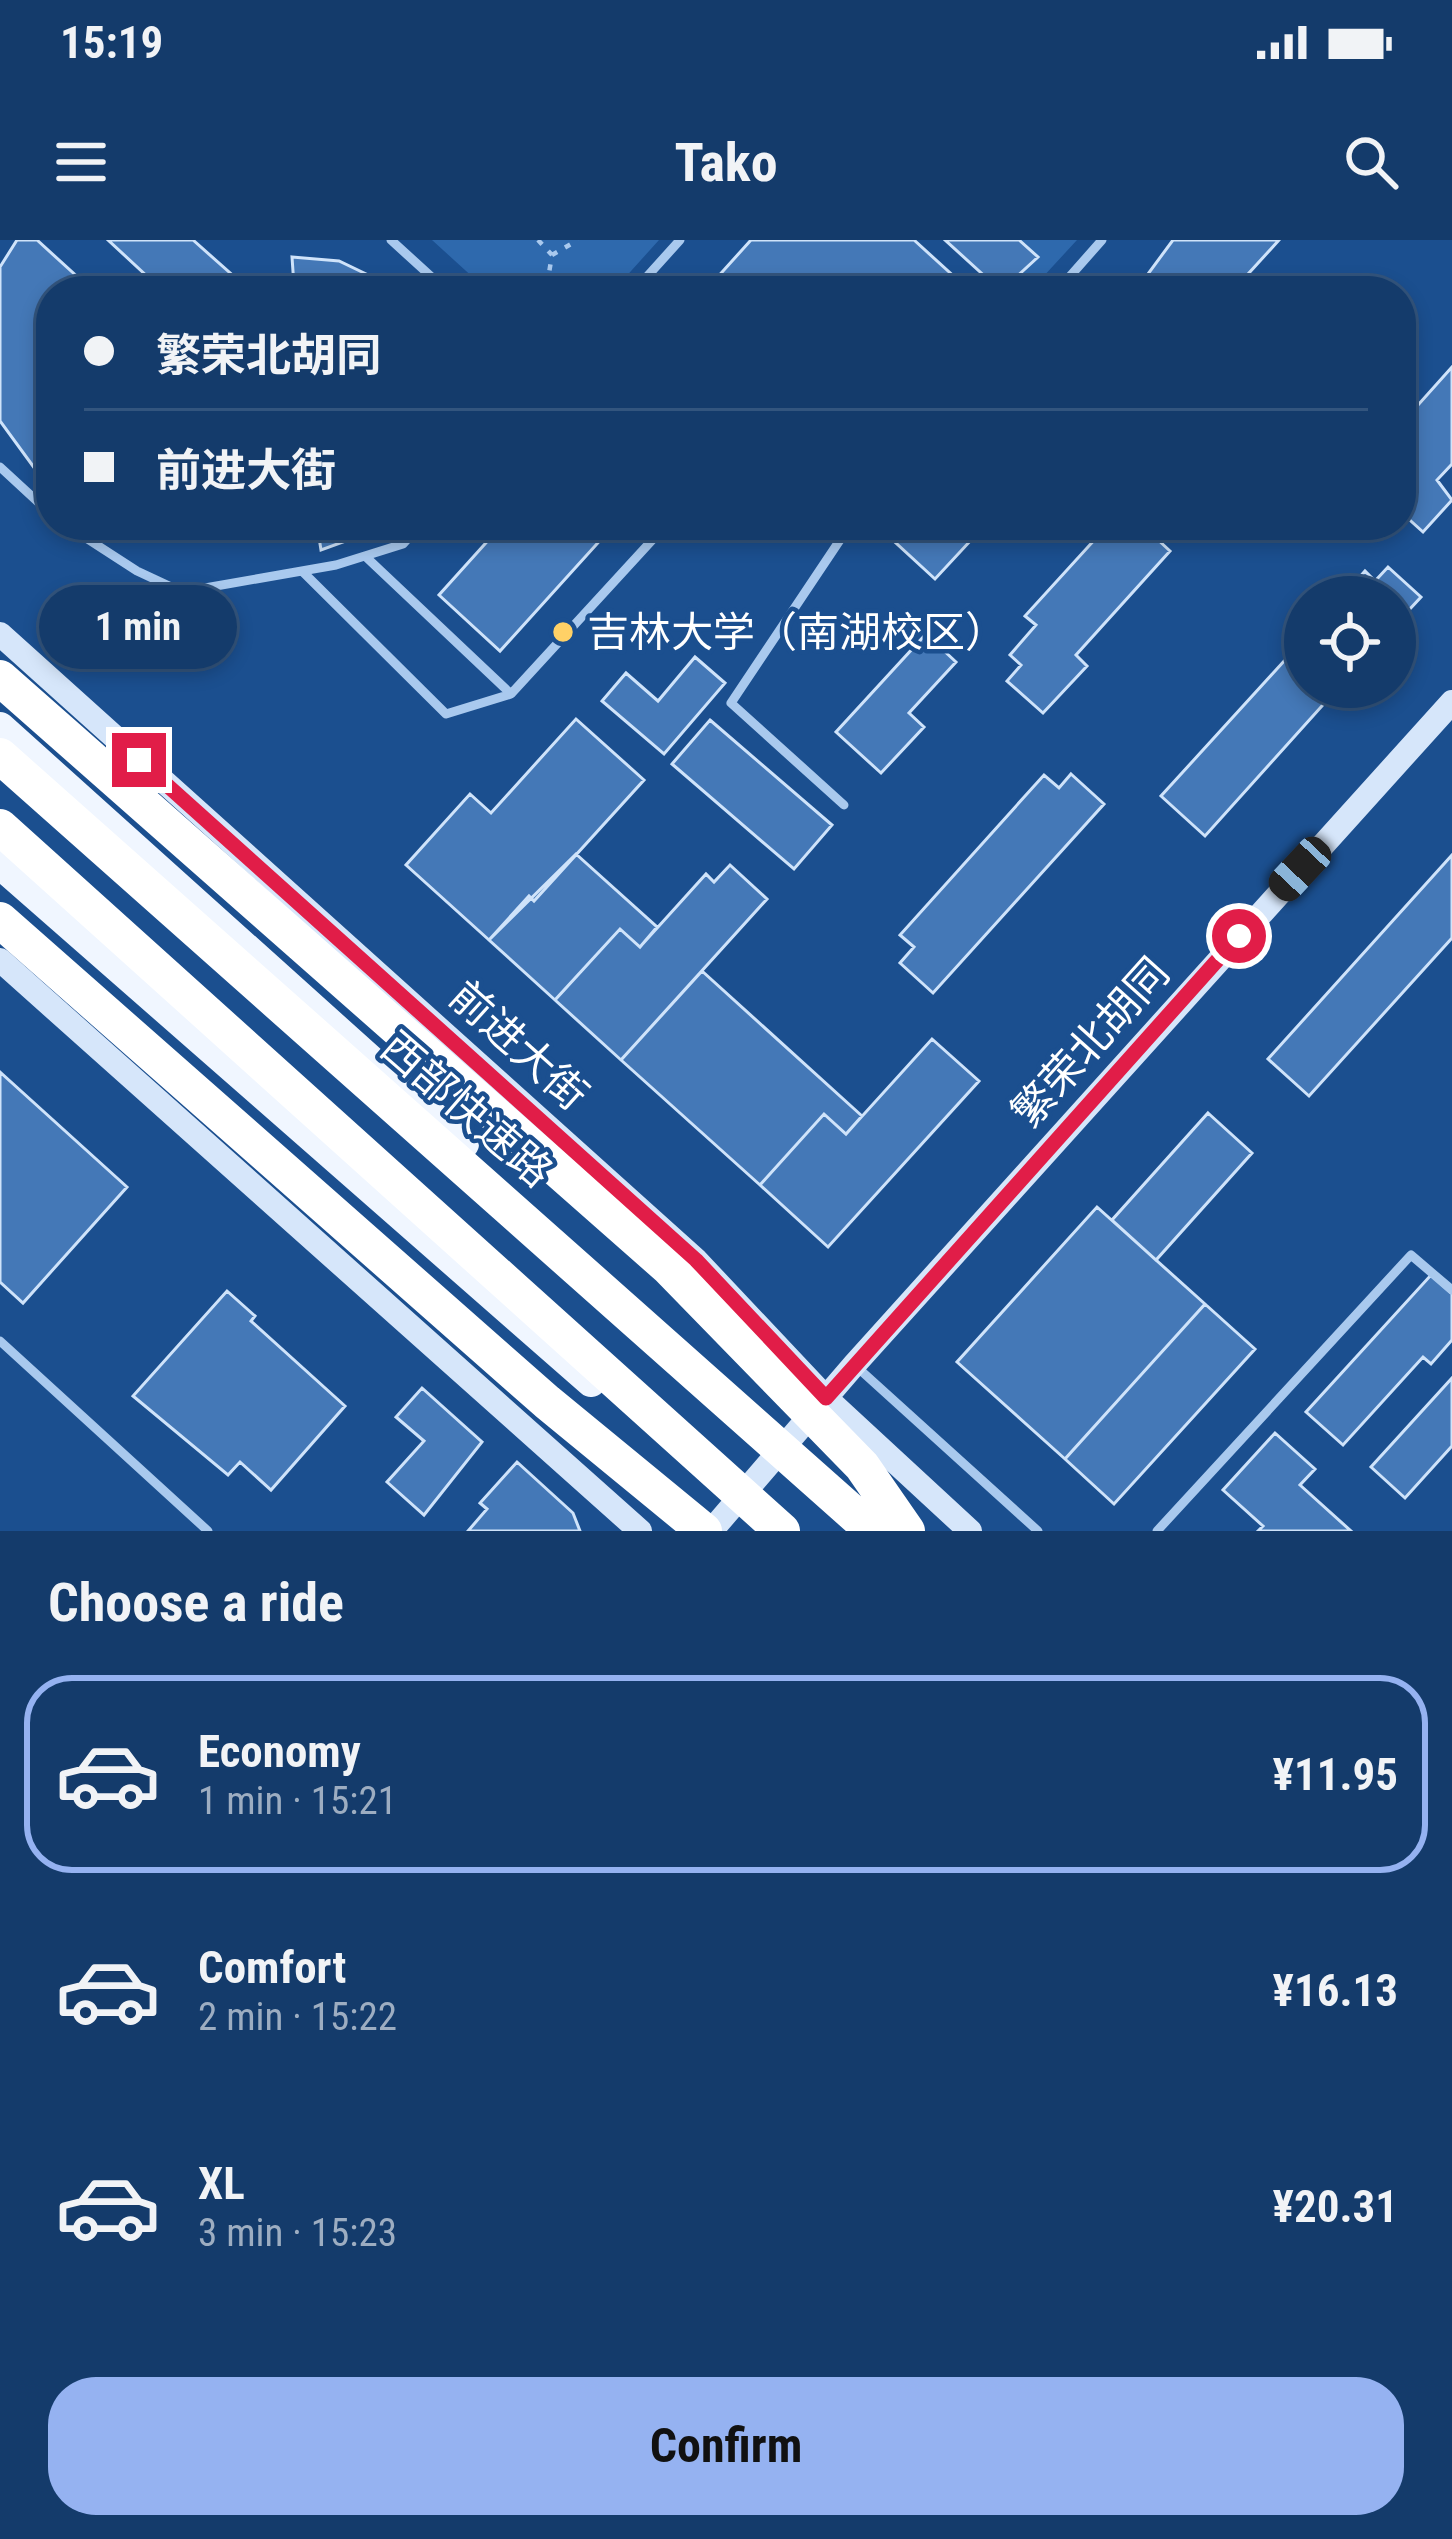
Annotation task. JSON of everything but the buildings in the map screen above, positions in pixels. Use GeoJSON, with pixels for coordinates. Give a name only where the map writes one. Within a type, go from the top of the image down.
{"type":"FeatureCollection","features":[{"type":"Feature","properties":{"kind":"highway"},"geometry":{"type":"LineString","coordinates":[[0,678],[668,1268],[862,1466],[907,1531]]}},
{"type":"Feature","properties":{"kind":"highway","name":"西部快速路"},"geometry":{"type":"LineString","coordinates":[[0,756],[873,1531]]}},
{"type":"Feature","properties":{"kind":"highway"},"geometry":{"type":"LineString","coordinates":[[0,827],[782,1531]]}},
{"type":"Feature","properties":{"kind":"highway"},"geometry":{"type":"LineString","coordinates":[[0,920],[547,1402],[715,1523]]}},
{"type":"Feature","properties":{"kind":"main road","name":"前进大街"},"geometry":{"type":"LineString","coordinates":[[0,634],[696,1260],[826,1398],[970,1531]]}},
{"type":"Feature","properties":{"kind":"main road","name":"繁荣北胡同"},"geometry":{"type":"LineString","coordinates":[[715,1523],[1452,702]]}},
{"type":"Feature","properties":{"kind":"main road"},"geometry":{"type":"LineString","coordinates":[[0,727],[891,1531]]}},
{"type":"Feature","properties":{"kind":"main road"},"geometry":{"type":"LineString","coordinates":[[0,864],[715,1523],[758,1531]]}},
{"type":"Feature","properties":{"kind":"main road"},"geometry":{"type":"LineString","coordinates":[[0,960],[640,1531]]}},
{"type":"Feature","properties":{"kind":"lane"},"geometry":{"type":"LineString","coordinates":[[392,240],[431,276]]}},
{"type":"Feature","properties":{"kind":"lane"},"geometry":{"type":"LineString","coordinates":[[648,276],[680,240]]}},
{"type":"Feature","properties":{"kind":"lane"},"geometry":{"type":"LineString","coordinates":[[1070,276],[1102,240]]}},
{"type":"Feature","properties":{"kind":"lane"},"geometry":{"type":"LineString","coordinates":[[0,467],[36,500]]}},
{"type":"Feature","properties":{"kind":"lane"},"geometry":{"type":"LineString","coordinates":[[89,540],[136,571],[182,592],[303,572],[407,540]]}},
{"type":"Feature","properties":{"kind":"lane"},"geometry":{"type":"LineString","coordinates":[[303,572],[446,714],[511,694],[652,540]]}},
{"type":"Feature","properties":{"kind":"lane"},"geometry":{"type":"LineString","coordinates":[[840,540],[731,703],[844,805]]}},
{"type":"Feature","properties":{"kind":"lane"},"geometry":{"type":"LineString","coordinates":[[365,556],[511,694]]}},
{"type":"Feature","properties":{"kind":"lane"},"geometry":{"type":"LineString","coordinates":[[1157,1531],[1411,1255],[1452,1291]]}},
{"type":"Feature","properties":{"kind":"lane"},"geometry":{"type":"LineString","coordinates":[[0,1341],[208,1531]]}},
{"type":"Feature","properties":{"kind":"lane"},"geometry":{"type":"LineString","coordinates":[[854,1364],[1038,1531]]}},
{"type":"Feature","properties":{"kind":"path"},"geometry":{"type":"LineString","coordinates":[[538,240],[552,255]]}},
{"type":"Feature","properties":{"kind":"path"},"geometry":{"type":"LineString","coordinates":[[552,255],[578,240]]}},
{"type":"Feature","properties":{"kind":"path"},"geometry":{"type":"LineString","coordinates":[[548,276],[552,255]]}},
{"type":"Feature","properties":{"kind":"shaded area"},"geometry":{"type":"Polygon","coordinates":[[[432,240],[659,240],[627,276],[472,276],[432,240]]]}},
{"type":"Feature","properties":{"kind":"shaded area"},"geometry":{"type":"Polygon","coordinates":[[[1019,240],[1077,240],[1044,276],[1020,276],[1037,257],[1019,240]]]}},
{"type":"Feature","properties":{"kind":"place","name":"吉林大学（南湖校区）"},"geometry":{"type":"Point","coordinates":[563,632]}},
{"type":"Feature","properties":{"kind":"route"},"geometry":{"type":"LineString","coordinates":[[139,760],[696,1260],[826,1398],[1239,936]]}}]}
